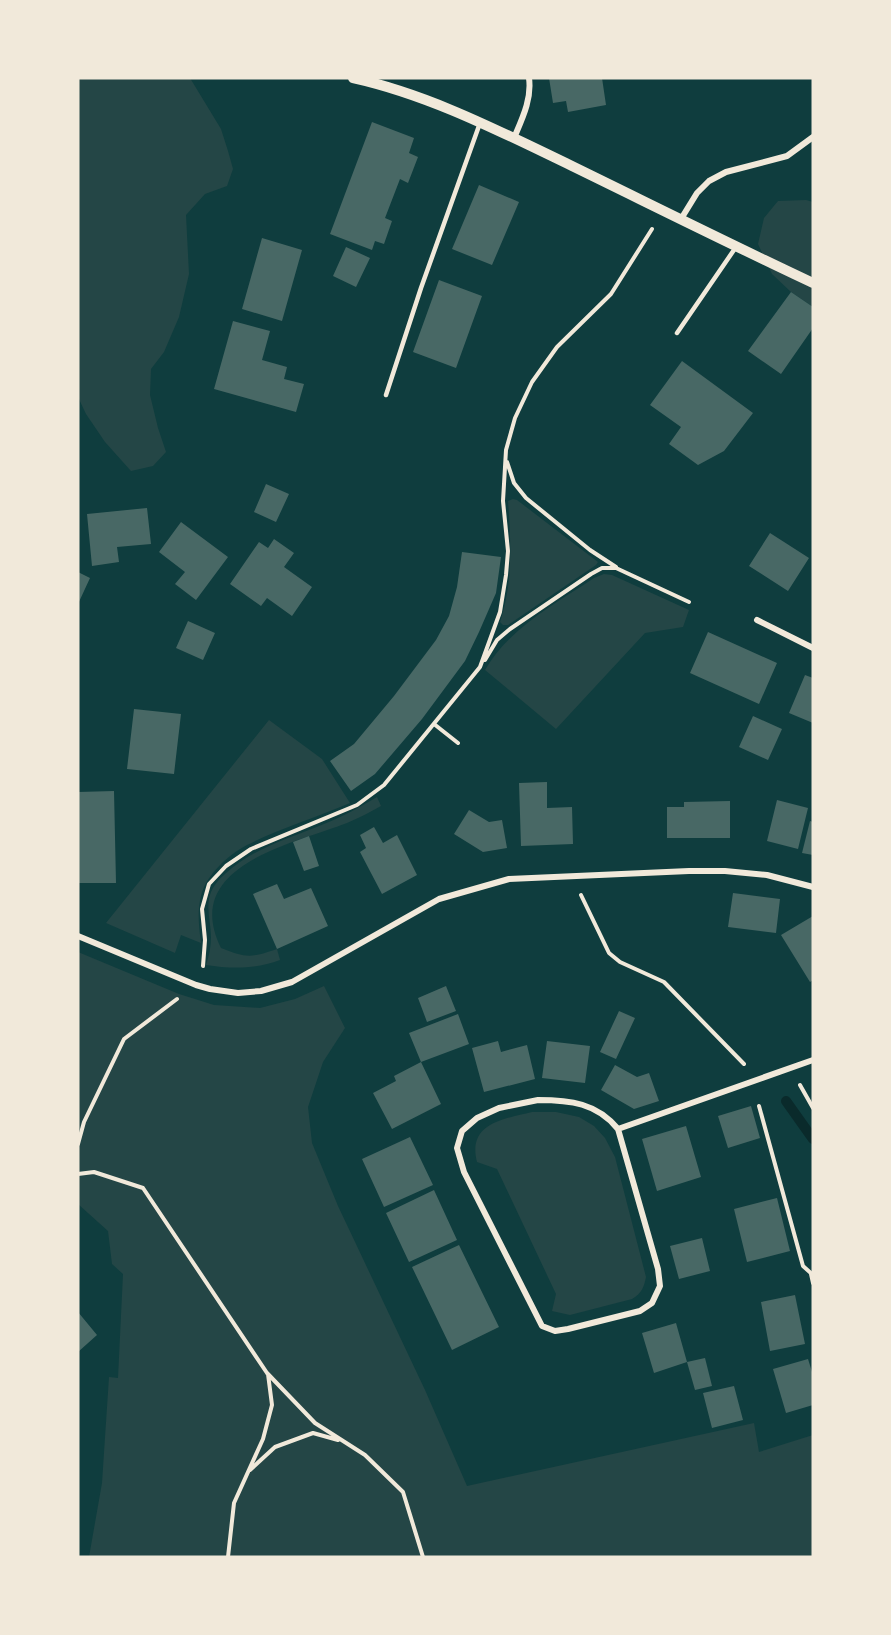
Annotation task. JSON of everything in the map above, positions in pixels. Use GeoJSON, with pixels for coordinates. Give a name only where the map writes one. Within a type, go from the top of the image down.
{"type":"FeatureCollection","features":[{"type":"Feature","properties":{"kind":"street"},"geometry":{"type":"LineString","coordinates":[[353,78],[413,95],[514,138],[813,283]]}},
{"type":"Feature","properties":{"kind":"street"},"geometry":{"type":"LineString","coordinates":[[514,138],[527,106],[529,78]]}},
{"type":"Feature","properties":{"kind":"street"},"geometry":{"type":"LineString","coordinates":[[681,219],[697,193],[709,181],[726,172],[787,156],[813,137]]}},
{"type":"Feature","properties":{"kind":"street"},"geometry":{"type":"LineString","coordinates":[[757,620],[813,648]]}},
{"type":"Feature","properties":{"kind":"street"},"geometry":{"type":"LineString","coordinates":[[78,936],[196,985],[238,993],[261,991],[292,982],[439,899],[509,879],[725,871],[767,875],[813,887]]}},
{"type":"Feature","properties":{"kind":"street"},"geometry":{"type":"LineString","coordinates":[[618,1129],[813,1060]]}},
{"type":"Feature","properties":{"kind":"street"},"geometry":{"type":"LineString","coordinates":[[538,1100],[582,1104],[610,1120],[618,1129],[658,1269],[660,1286],[652,1302],[640,1311],[555,1331],[542,1326],[465,1172],[457,1148],[462,1131],[477,1118],[499,1108],[538,1100]]}},
{"type":"Feature","properties":{"kind":"lane"},"geometry":{"type":"LineString","coordinates":[[386,395],[421,288],[480,123]]}},
{"type":"Feature","properties":{"kind":"lane"},"geometry":{"type":"LineString","coordinates":[[677,333],[736,247]]}},
{"type":"Feature","properties":{"kind":"path"},"geometry":{"type":"LineString","coordinates":[[480,667],[500,612],[506,575],[508,551],[503,501],[506,450],[515,417],[532,382],[557,347],[611,294],[663,210]]}},
{"type":"Feature","properties":{"kind":"path"},"geometry":{"type":"LineString","coordinates":[[506,459],[514,483],[526,498],[590,550],[616,568],[689,602]]}},
{"type":"Feature","properties":{"kind":"path"},"geometry":{"type":"LineString","coordinates":[[78,1144],[84,1122],[124,1039],[196,985],[203,965],[205,939],[202,909],[209,884],[226,866],[251,849],[357,805],[384,785],[480,667],[497,640],[591,574],[602,568],[616,568]]}},
{"type":"Feature","properties":{"kind":"path"},"geometry":{"type":"LineString","coordinates":[[434,724],[458,743]]}},
{"type":"Feature","properties":{"kind":"path"},"geometry":{"type":"LineString","coordinates":[[588,909],[609,954],[620,962],[664,982],[747,1067]]}},
{"type":"Feature","properties":{"kind":"path"},"geometry":{"type":"LineString","coordinates":[[759,1106],[803,1266],[812,1274],[813,1283]]}},
{"type":"Feature","properties":{"kind":"path"},"geometry":{"type":"LineString","coordinates":[[78,1174],[94,1172],[143,1188],[267,1373],[315,1424],[365,1455],[403,1492],[423,1557]]}},
{"type":"Feature","properties":{"kind":"path"},"geometry":{"type":"LineString","coordinates":[[228,1557],[234,1503],[263,1439],[272,1405],[267,1373]]}},
{"type":"Feature","properties":{"kind":"path"},"geometry":{"type":"LineString","coordinates":[[247,1473],[275,1447],[313,1433],[344,1442]]}},
{"type":"Feature","properties":{"kind":"shaded area"},"geometry":{"type":"Polygon","coordinates":[[[78,78],[190,78],[221,129],[233,169],[227,186],[205,194],[186,215],[189,274],[179,317],[164,352],[151,369],[150,395],[166,452],[153,466],[131,471],[105,442],[86,414],[78,397],[78,78]]]}},
{"type":"Feature","properties":{"kind":"shaded area"},"geometry":{"type":"Polygon","coordinates":[[[778,201],[813,202],[813,307],[791,292],[772,274],[758,244],[764,218],[778,201]]]}},
{"type":"Feature","properties":{"kind":"shaded area"},"geometry":{"type":"Polygon","coordinates":[[[513,499],[598,562],[508,625],[503,625],[500,622],[507,592],[510,562],[508,501],[513,499]]]}},
{"type":"Feature","properties":{"kind":"shaded area"},"geometry":{"type":"Polygon","coordinates":[[[604,574],[612,575],[689,610],[683,627],[645,633],[556,729],[485,670],[495,655],[520,629],[564,597],[604,574]]]}},
{"type":"Feature","properties":{"kind":"shaded area"},"geometry":{"type":"Polygon","coordinates":[[[269,720],[322,759],[350,803],[259,839],[225,860],[213,873],[201,896],[199,925],[201,943],[181,935],[175,953],[106,923],[269,720]]]}},
{"type":"Feature","properties":{"kind":"shaded area"},"geometry":{"type":"Polygon","coordinates":[[[377,797],[381,806],[364,815],[248,862],[229,878],[216,896],[212,920],[221,948],[249,956],[277,949],[280,960],[244,967],[206,965],[211,941],[209,898],[221,878],[236,865],[260,850],[337,818],[377,797]]]}},
{"type":"Feature","properties":{"kind":"shaded area"},"geometry":{"type":"Polygon","coordinates":[[[78,952],[179,994],[214,1005],[260,1008],[295,999],[324,986],[345,1028],[323,1062],[308,1107],[312,1143],[338,1206],[425,1390],[467,1486],[754,1423],[759,1452],[813,1435],[813,1557],[89,1557],[102,1483],[109,1377],[118,1378],[123,1274],[112,1264],[108,1231],[78,1204],[78,952]]]}},
{"type":"Feature","properties":{"kind":"shaded area"},"geometry":{"type":"Polygon","coordinates":[[[532,1112],[556,1112],[579,1117],[594,1126],[605,1138],[615,1157],[646,1277],[642,1290],[632,1299],[570,1315],[552,1311],[556,1294],[497,1169],[477,1162],[475,1149],[477,1139],[490,1125],[532,1112]]]}},
{"type":"Feature","properties":{"kind":"building"},"geometry":{"type":"Polygon","coordinates":[[[549,78],[602,78],[606,105],[568,112],[566,101],[553,103],[549,78]]]}},
{"type":"Feature","properties":{"kind":"building"},"geometry":{"type":"Polygon","coordinates":[[[372,122],[414,138],[409,153],[418,157],[408,183],[400,179],[385,218],[392,221],[384,244],[375,241],[372,250],[330,234],[372,122]]]}},
{"type":"Feature","properties":{"kind":"building"},"geometry":{"type":"Polygon","coordinates":[[[479,185],[519,202],[492,265],[452,249],[479,185]]]}},
{"type":"Feature","properties":{"kind":"building"},"geometry":{"type":"Polygon","coordinates":[[[262,238],[302,250],[282,321],[242,309],[262,238]]]}},
{"type":"Feature","properties":{"kind":"building"},"geometry":{"type":"Polygon","coordinates":[[[346,247],[370,258],[356,287],[333,276],[346,247]]]}},
{"type":"Feature","properties":{"kind":"building"},"geometry":{"type":"Polygon","coordinates":[[[439,280],[482,296],[456,368],[413,352],[439,280]]]}},
{"type":"Feature","properties":{"kind":"building"},"geometry":{"type":"Polygon","coordinates":[[[791,292],[813,307],[813,328],[781,374],[748,351],[791,292]]]}},
{"type":"Feature","properties":{"kind":"building"},"geometry":{"type":"Polygon","coordinates":[[[233,321],[270,331],[262,360],[287,367],[284,379],[304,384],[296,412],[214,389],[233,321]]]}},
{"type":"Feature","properties":{"kind":"building"},"geometry":{"type":"Polygon","coordinates":[[[682,361],[753,413],[724,451],[698,465],[669,444],[681,427],[650,405],[682,361]]]}},
{"type":"Feature","properties":{"kind":"building"},"geometry":{"type":"Polygon","coordinates":[[[266,484],[289,494],[276,522],[254,512],[266,484]]]}},
{"type":"Feature","properties":{"kind":"building"},"geometry":{"type":"Polygon","coordinates":[[[147,508],[151,544],[117,547],[119,562],[92,566],[87,514],[147,508]]]}},
{"type":"Feature","properties":{"kind":"building"},"geometry":{"type":"Polygon","coordinates":[[[181,522],[228,557],[196,600],[175,584],[185,572],[159,552],[181,522]]]}},
{"type":"Feature","properties":{"kind":"building"},"geometry":{"type":"Polygon","coordinates":[[[770,533],[809,558],[788,591],[749,566],[770,533]]]}},
{"type":"Feature","properties":{"kind":"building"},"geometry":{"type":"Polygon","coordinates":[[[274,539],[294,553],[284,567],[312,587],[292,616],[267,598],[261,606],[230,584],[259,542],[268,548],[274,539]]]}},
{"type":"Feature","properties":{"kind":"building"},"geometry":{"type":"Polygon","coordinates":[[[462,552],[501,557],[496,593],[479,632],[465,661],[422,719],[375,774],[351,791],[330,761],[354,744],[436,640],[449,616],[457,587],[462,552]]]}},
{"type":"Feature","properties":{"kind":"building"},"geometry":{"type":"Polygon","coordinates":[[[78,572],[90,578],[78,604],[78,572]]]}},
{"type":"Feature","properties":{"kind":"building"},"geometry":{"type":"Polygon","coordinates":[[[188,621],[215,633],[203,660],[176,648],[188,621]]]}},
{"type":"Feature","properties":{"kind":"building"},"geometry":{"type":"Polygon","coordinates":[[[708,632],[777,663],[759,704],[690,673],[708,632]]]}},
{"type":"Feature","properties":{"kind":"building"},"geometry":{"type":"Polygon","coordinates":[[[805,675],[813,678],[813,723],[789,713],[805,675]]]}},
{"type":"Feature","properties":{"kind":"building"},"geometry":{"type":"Polygon","coordinates":[[[134,709],[181,714],[174,774],[127,769],[134,709]]]}},
{"type":"Feature","properties":{"kind":"building"},"geometry":{"type":"Polygon","coordinates":[[[753,716],[782,729],[768,760],[739,747],[753,716]]]}},
{"type":"Feature","properties":{"kind":"building"},"geometry":{"type":"Polygon","coordinates":[[[547,782],[547,808],[572,807],[573,844],[521,846],[519,783],[547,782]]]}},
{"type":"Feature","properties":{"kind":"building"},"geometry":{"type":"Polygon","coordinates":[[[114,791],[116,883],[78,883],[78,792],[114,791]]]}},
{"type":"Feature","properties":{"kind":"building"},"geometry":{"type":"Polygon","coordinates":[[[777,800],[808,808],[798,849],[767,841],[777,800]]]}},
{"type":"Feature","properties":{"kind":"building"},"geometry":{"type":"Polygon","coordinates":[[[730,801],[730,838],[667,838],[667,807],[684,807],[684,802],[730,801]]]}},
{"type":"Feature","properties":{"kind":"building"},"geometry":{"type":"Polygon","coordinates":[[[469,810],[489,822],[502,820],[507,848],[483,852],[454,834],[469,810]]]}},
{"type":"Feature","properties":{"kind":"building"},"geometry":{"type":"Polygon","coordinates":[[[810,821],[813,822],[813,855],[802,853],[810,821]]]}},
{"type":"Feature","properties":{"kind":"building"},"geometry":{"type":"Polygon","coordinates":[[[374,827],[383,843],[397,835],[417,875],[382,894],[360,852],[366,848],[360,835],[374,827]]]}},
{"type":"Feature","properties":{"kind":"building"},"geometry":{"type":"Polygon","coordinates":[[[309,836],[319,866],[304,871],[293,842],[309,836]]]}},
{"type":"Feature","properties":{"kind":"building"},"geometry":{"type":"Polygon","coordinates":[[[277,884],[284,899],[311,888],[328,926],[277,949],[253,894],[277,884]]]}},
{"type":"Feature","properties":{"kind":"building"},"geometry":{"type":"Polygon","coordinates":[[[733,893],[780,899],[776,933],[728,927],[733,893]]]}},
{"type":"Feature","properties":{"kind":"building"},"geometry":{"type":"Polygon","coordinates":[[[813,916],[813,980],[810,982],[781,935],[813,916]]]}},
{"type":"Feature","properties":{"kind":"building"},"geometry":{"type":"Polygon","coordinates":[[[446,986],[456,1011],[427,1022],[418,998],[446,986]]]}},
{"type":"Feature","properties":{"kind":"building"},"geometry":{"type":"Polygon","coordinates":[[[619,1011],[635,1018],[616,1059],[600,1052],[619,1011]]]}},
{"type":"Feature","properties":{"kind":"building"},"geometry":{"type":"Polygon","coordinates":[[[458,1014],[469,1044],[421,1062],[409,1033],[458,1014]]]}},
{"type":"Feature","properties":{"kind":"building"},"geometry":{"type":"Polygon","coordinates":[[[498,1041],[501,1052],[527,1045],[535,1079],[484,1092],[472,1048],[498,1041]]]}},
{"type":"Feature","properties":{"kind":"building"},"geometry":{"type":"Polygon","coordinates":[[[547,1041],[590,1046],[585,1083],[542,1078],[547,1041]]]}},
{"type":"Feature","properties":{"kind":"building"},"geometry":{"type":"Polygon","coordinates":[[[421,1062],[441,1104],[392,1129],[373,1093],[396,1081],[394,1076],[421,1062]]]}},
{"type":"Feature","properties":{"kind":"building"},"geometry":{"type":"Polygon","coordinates":[[[615,1065],[637,1077],[649,1073],[659,1101],[634,1109],[601,1090],[615,1065]]]}},
{"type":"Feature","properties":{"kind":"building"},"geometry":{"type":"Polygon","coordinates":[[[751,1106],[760,1138],[728,1148],[718,1116],[751,1106]]]}},
{"type":"Feature","properties":{"kind":"building"},"geometry":{"type":"Polygon","coordinates":[[[686,1126],[701,1177],[657,1191],[642,1139],[686,1126]]]}},
{"type":"Feature","properties":{"kind":"building"},"geometry":{"type":"Polygon","coordinates":[[[410,1137],[433,1185],[384,1207],[362,1159],[410,1137]]]}},
{"type":"Feature","properties":{"kind":"building"},"geometry":{"type":"Polygon","coordinates":[[[434,1190],[457,1240],[409,1262],[386,1213],[434,1190]]]}},
{"type":"Feature","properties":{"kind":"building"},"geometry":{"type":"Polygon","coordinates":[[[777,1198],[790,1251],[747,1262],[734,1209],[777,1198]]]}},
{"type":"Feature","properties":{"kind":"building"},"geometry":{"type":"Polygon","coordinates":[[[702,1238],[710,1271],[679,1279],[670,1246],[702,1238]]]}},
{"type":"Feature","properties":{"kind":"building"},"geometry":{"type":"Polygon","coordinates":[[[459,1245],[499,1327],[452,1350],[412,1267],[459,1245]]]}},
{"type":"Feature","properties":{"kind":"building"},"geometry":{"type":"Polygon","coordinates":[[[795,1295],[805,1344],[770,1351],[761,1302],[795,1295]]]}},
{"type":"Feature","properties":{"kind":"building"},"geometry":{"type":"Polygon","coordinates":[[[78,1312],[97,1335],[78,1352],[78,1312]]]}},
{"type":"Feature","properties":{"kind":"building"},"geometry":{"type":"Polygon","coordinates":[[[676,1323],[687,1362],[654,1373],[642,1333],[676,1323]]]}},
{"type":"Feature","properties":{"kind":"building"},"geometry":{"type":"Polygon","coordinates":[[[705,1358],[712,1386],[695,1390],[687,1362],[705,1358]]]}},
{"type":"Feature","properties":{"kind":"building"},"geometry":{"type":"Polygon","coordinates":[[[808,1359],[813,1375],[813,1405],[786,1413],[773,1369],[808,1359]]]}},
{"type":"Feature","properties":{"kind":"building"},"geometry":{"type":"Polygon","coordinates":[[[734,1386],[743,1420],[712,1428],[703,1393],[734,1386]]]}},
{"type":"Feature","properties":{"kind":"waterway"},"geometry":{"type":"LineString","coordinates":[[786,1101],[813,1139]]}}]}
